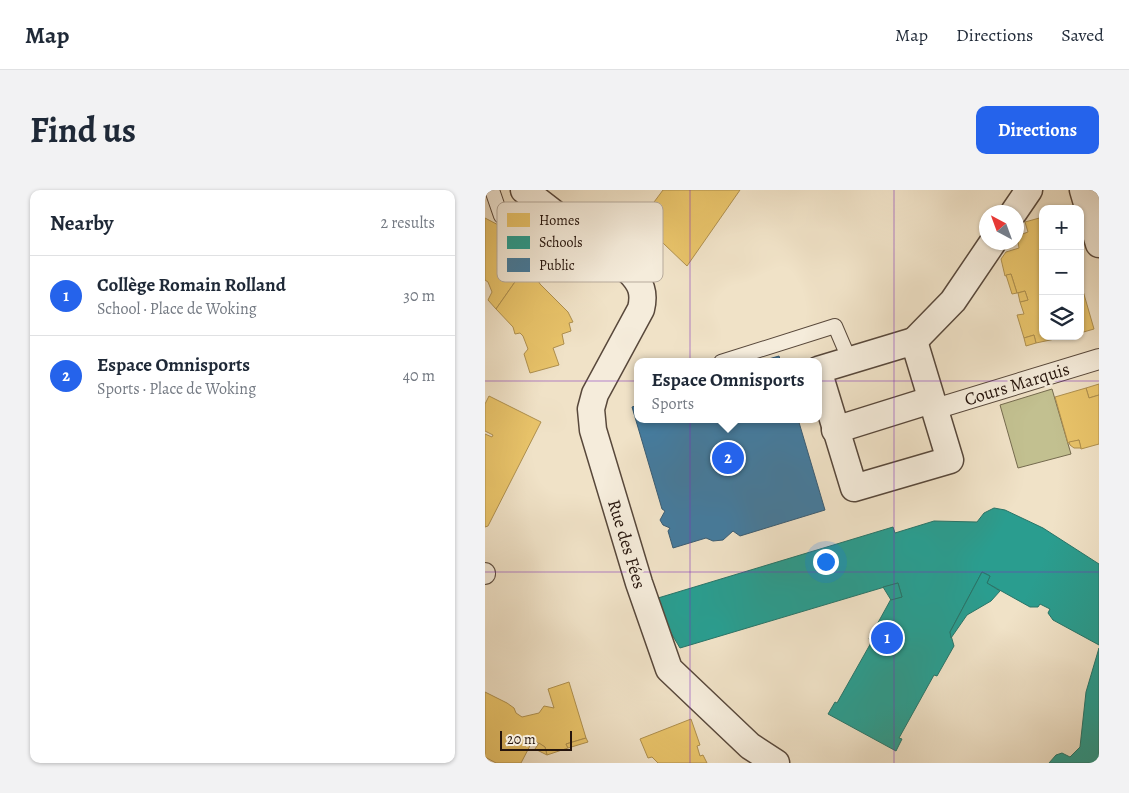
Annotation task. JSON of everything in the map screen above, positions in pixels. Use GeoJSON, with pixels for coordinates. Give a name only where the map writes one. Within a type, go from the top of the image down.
{"type":"FeatureCollection","features":[{"type":"Feature","properties":{"kind":"street","name":"Rue des Fées"},"geometry":{"type":"LineString","coordinates":[[524,190],[540,202]]}},
{"type":"Feature","properties":{"kind":"street"},"geometry":{"type":"LineString","coordinates":[[1019,205],[1029,190]]}},
{"type":"Feature","properties":{"kind":"street"},"geometry":{"type":"LineString","coordinates":[[1083,190],[1099,244]]}},
{"type":"Feature","properties":{"kind":"street"},"geometry":{"type":"LineString","coordinates":[[822,369],[914,342],[953,301],[988,250]]}},
{"type":"Feature","properties":{"kind":"street","name":"Rue des Fées"},"geometry":{"type":"LineString","coordinates":[[638,282],[642,287],[644,298],[641,309],[595,394],[591,408],[593,430],[639,583],[669,669],[751,746],[776,763]]}},
{"type":"Feature","properties":{"kind":"street"},"geometry":{"type":"LineString","coordinates":[[822,384],[854,488],[950,460],[914,342]]}},
{"type":"Feature","properties":{"kind":"street","name":"Cours Marquis"},"geometry":{"type":"LineString","coordinates":[[933,405],[1099,359]]}},
{"type":"Feature","properties":{"kind":"street"},"geometry":{"type":"LineString","coordinates":[[835,430],[933,405]]}},
{"type":"Feature","properties":{"kind":"lane"},"geometry":{"type":"LineString","coordinates":[[492,190],[497,204]]}},
{"type":"Feature","properties":{"kind":"lane"},"geometry":{"type":"LineString","coordinates":[[734,358],[835,326],[850,361]]}},
{"type":"Feature","properties":{"kind":"shaded area"},"geometry":{"type":"Polygon","coordinates":[[[1052,389],[1071,454],[1018,468],[1000,405],[1052,389]]]}},
{"type":"Feature","properties":{"kind":"building: Homes"},"geometry":{"type":"Polygon","coordinates":[[[663,190],[740,190],[687,266],[663,243],[663,202],[654,202],[663,190]]]}},
{"type":"Feature","properties":{"kind":"building: Homes"},"geometry":{"type":"Polygon","coordinates":[[[485,218],[497,224],[497,282],[515,282],[496,309],[488,300],[492,292],[488,282],[485,280],[485,218]]]}},
{"type":"Feature","properties":{"kind":"building: Homes"},"geometry":{"type":"Polygon","coordinates":[[[1039,218],[1039,340],[1050,340],[1036,343],[1034,335],[1024,338],[1017,315],[1024,314],[1020,302],[1028,300],[1025,291],[1017,293],[1011,274],[1005,276],[1001,259],[1006,252],[1024,250],[1024,233],[1028,232],[1025,222],[1039,218]]]}},
{"type":"Feature","properties":{"kind":"building: Homes"},"geometry":{"type":"Polygon","coordinates":[[[1011,274],[1017,293],[1012,294],[1006,275],[1011,274]]]}},
{"type":"Feature","properties":{"kind":"building: Homes"},"geometry":{"type":"Polygon","coordinates":[[[515,282],[539,282],[568,312],[573,322],[569,323],[571,331],[562,334],[564,344],[553,348],[559,365],[530,373],[524,354],[528,349],[523,336],[520,333],[515,334],[513,327],[496,309],[515,282]]]}},
{"type":"Feature","properties":{"kind":"building: Homes"},"geometry":{"type":"Polygon","coordinates":[[[1025,291],[1028,300],[1020,302],[1018,293],[1025,291]]]}},
{"type":"Feature","properties":{"kind":"building: Homes"},"geometry":{"type":"Polygon","coordinates":[[[1084,294],[1094,329],[1084,332],[1084,294]]]}},
{"type":"Feature","properties":{"kind":"building: Homes"},"geometry":{"type":"Polygon","coordinates":[[[1034,335],[1036,343],[1026,346],[1024,338],[1034,335]]]}},
{"type":"Feature","properties":{"kind":"building: Homes"},"geometry":{"type":"Polygon","coordinates":[[[1099,384],[1099,395],[1089,398],[1086,388],[1099,384]]]}},
{"type":"Feature","properties":{"kind":"building: Homes"},"geometry":{"type":"Polygon","coordinates":[[[1086,388],[1089,398],[1099,395],[1099,444],[1081,449],[1079,440],[1068,443],[1055,397],[1086,388]]]}},
{"type":"Feature","properties":{"kind":"building: Homes"},"geometry":{"type":"Polygon","coordinates":[[[489,396],[541,422],[488,526],[485,527],[485,434],[492,437],[493,435],[485,431],[485,404],[489,396]]]}},
{"type":"Feature","properties":{"kind":"building: Homes"},"geometry":{"type":"Polygon","coordinates":[[[1079,440],[1081,448],[1074,448],[1070,445],[1069,442],[1079,440]]]}},
{"type":"Feature","properties":{"kind":"building: Homes"},"geometry":{"type":"Polygon","coordinates":[[[569,682],[586,738],[566,744],[568,748],[547,755],[545,747],[533,740],[521,763],[496,763],[485,757],[485,692],[507,703],[522,717],[539,713],[544,706],[554,708],[548,689],[569,682]]]}},
{"type":"Feature","properties":{"kind":"building: Homes"},"geometry":{"type":"Polygon","coordinates":[[[691,719],[700,745],[697,746],[700,756],[703,755],[707,763],[658,763],[652,757],[648,758],[640,739],[691,719]]]}},
{"type":"Feature","properties":{"kind":"building: Homes"},"geometry":{"type":"Polygon","coordinates":[[[586,738],[588,742],[568,748],[566,744],[586,738]]]}},
{"type":"Feature","properties":{"kind":"building: Homes"},"geometry":{"type":"Polygon","coordinates":[[[539,743],[545,747],[547,755],[535,749],[539,743]]]}},
{"type":"Feature","properties":{"kind":"building: Schools"},"geometry":{"type":"Polygon","coordinates":[[[994,508],[1005,510],[1043,528],[1099,564],[1099,645],[1053,620],[1048,613],[1050,609],[1040,604],[1038,607],[1030,607],[987,583],[990,576],[982,572],[950,632],[954,646],[937,676],[934,675],[899,738],[902,739],[896,751],[828,714],[835,702],[837,703],[872,641],[869,639],[891,599],[902,597],[898,583],[680,648],[668,628],[658,598],[893,527],[895,533],[934,521],[977,522],[984,513],[994,508]]]}},
{"type":"Feature","properties":{"kind":"building: Schools"},"geometry":{"type":"Polygon","coordinates":[[[982,572],[990,576],[987,583],[1000,591],[991,601],[967,615],[951,638],[950,632],[982,572]]]}},
{"type":"Feature","properties":{"kind":"building: Schools"},"geometry":{"type":"Polygon","coordinates":[[[898,583],[902,597],[891,600],[883,587],[898,583]]]}},
{"type":"Feature","properties":{"kind":"building: Schools"},"geometry":{"type":"Polygon","coordinates":[[[1099,648],[1099,763],[1049,763],[1056,755],[1062,753],[1070,757],[1080,747],[1086,692],[1099,648]]]}},
{"type":"Feature","properties":{"kind":"building: Public"},"geometry":{"type":"Polygon","coordinates":[[[637,423],[799,423],[825,510],[740,536],[733,531],[723,540],[713,541],[706,538],[673,548],[668,531],[670,528],[663,525],[660,520],[665,511],[662,509],[637,423]]]}},
{"type":"Feature","properties":{"kind":"place","name":"Espace Omnisports"},"geometry":{"type":"Point","coordinates":[728,458]}},
{"type":"Feature","properties":{"kind":"place","name":"Collège Romain Rolland"},"geometry":{"type":"Point","coordinates":[887,638]}}]}
